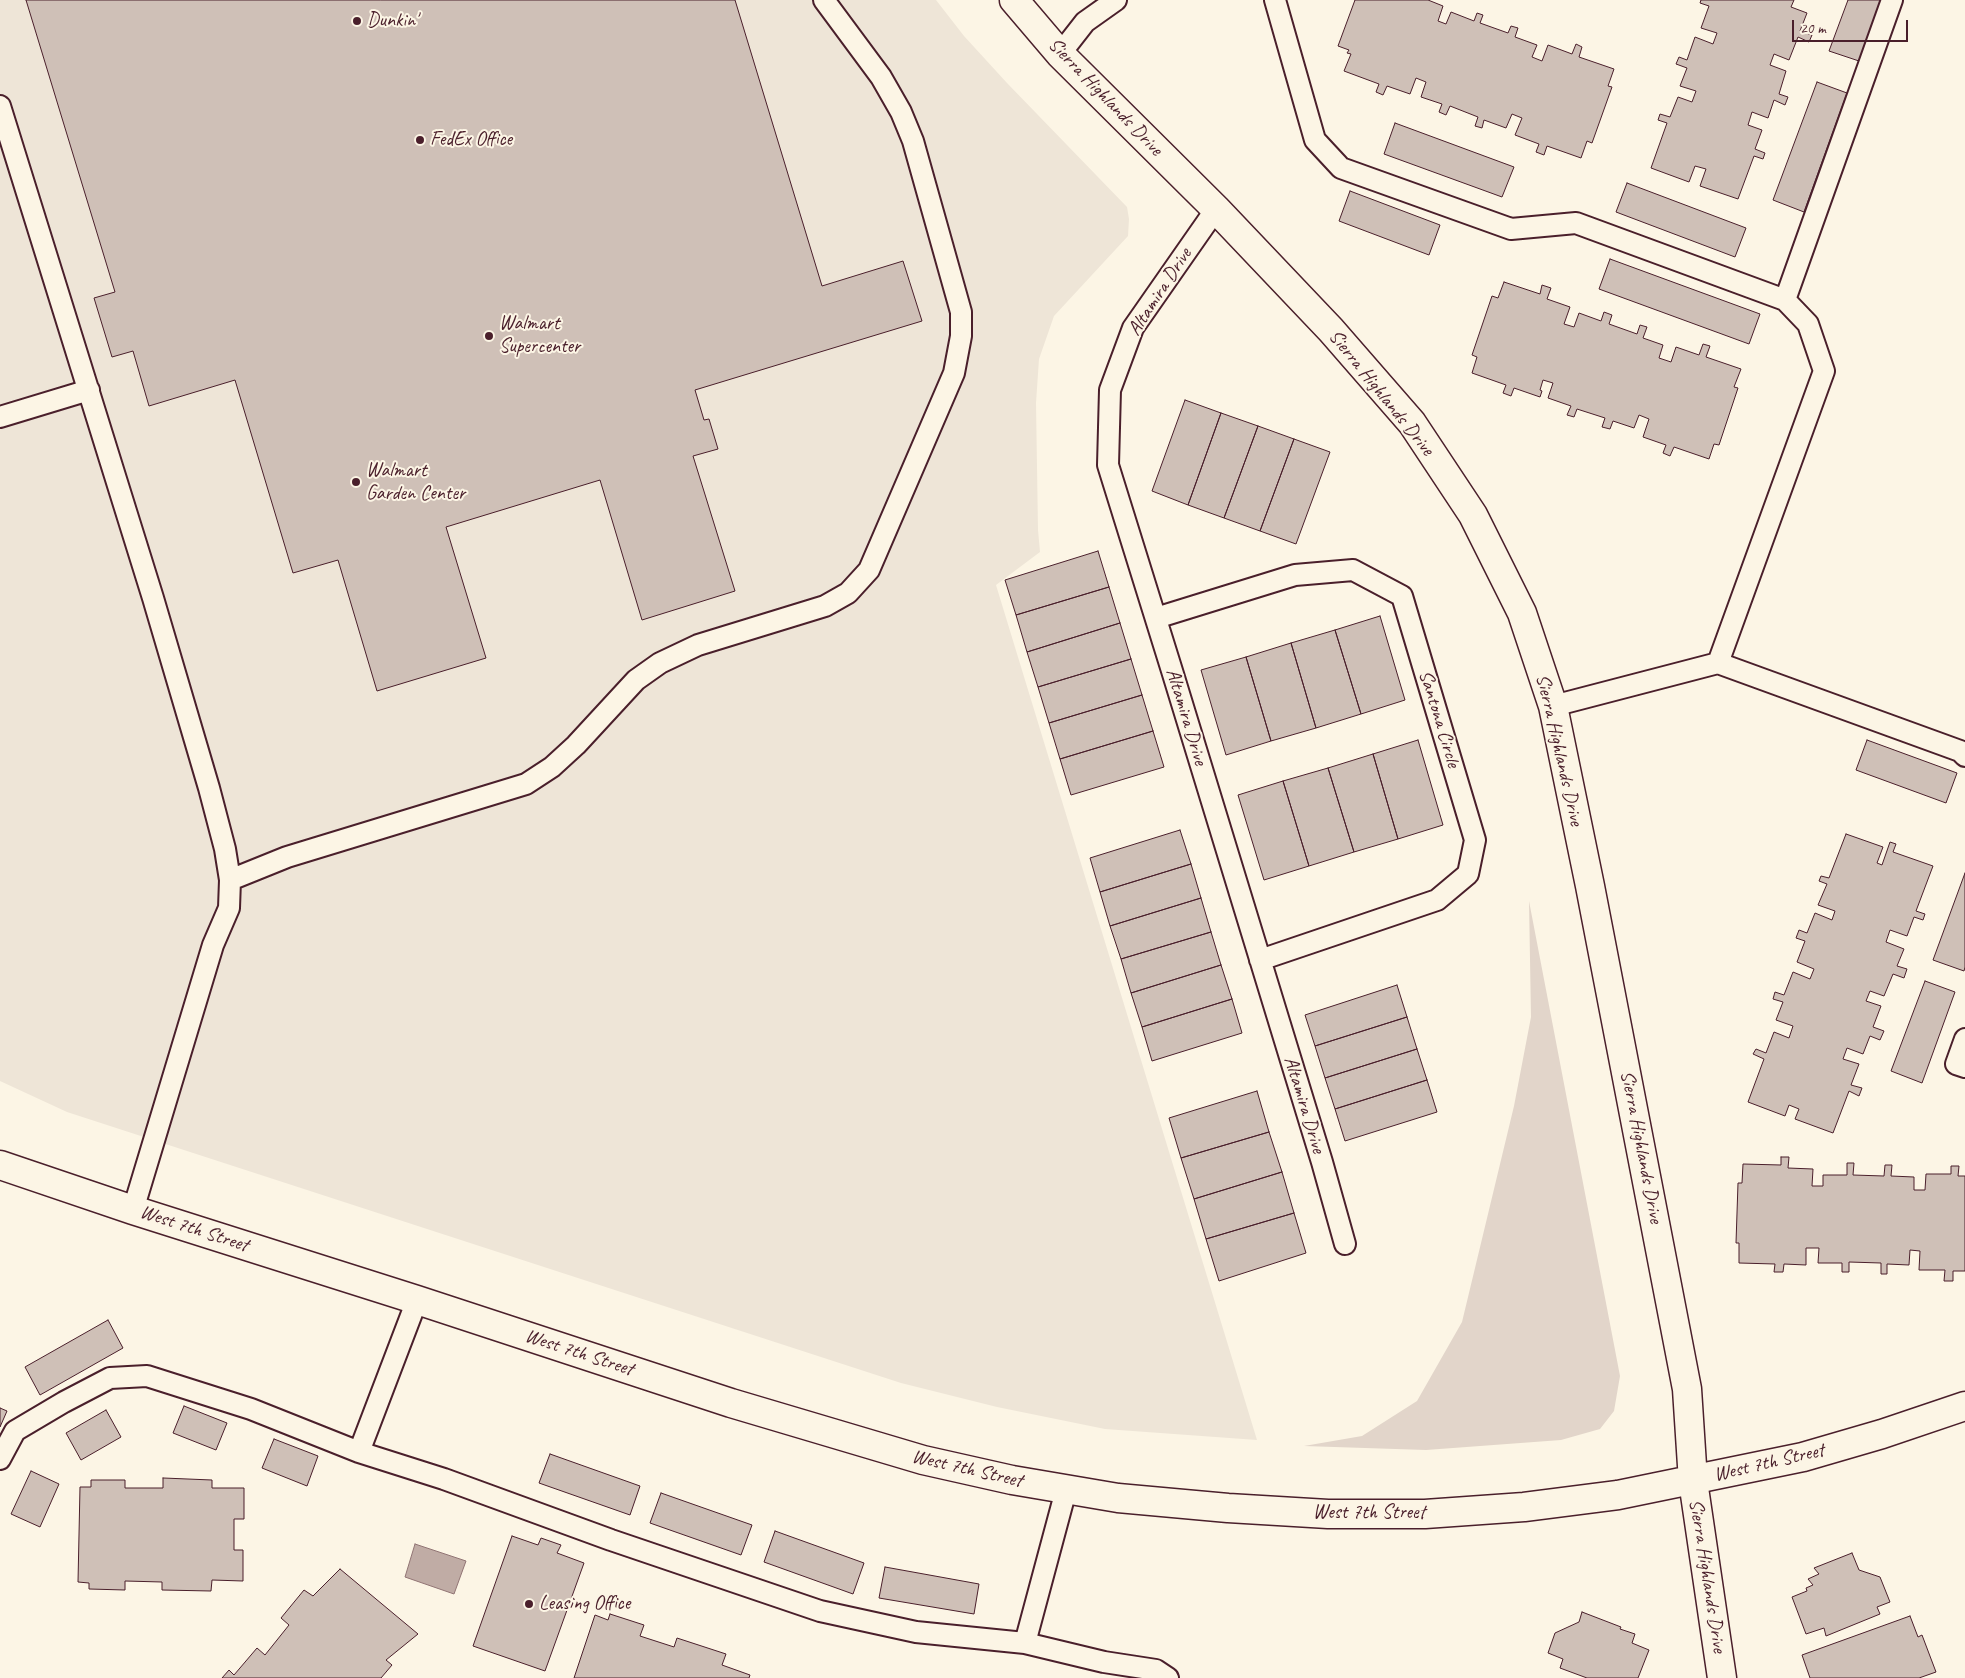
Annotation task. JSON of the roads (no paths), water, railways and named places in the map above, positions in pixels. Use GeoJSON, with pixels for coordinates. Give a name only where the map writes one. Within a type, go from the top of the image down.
{"type":"FeatureCollection","features":[{"type":"Feature","properties":{"kind":"main road","name":"Sierra Highlands Drive"},"geometry":{"type":"LineString","coordinates":[[1014,0],[1060,54],[1216,210],[1331,330],[1412,423],[1473,514],[1522,613],[1553,706],[1590,886],[1687,1389],[1693,1481],[1722,1678]]}},
{"type":"Feature","properties":{"kind":"main road","name":"West 7th Street"},"geometry":{"type":"LineString","coordinates":[[0,1165],[133,1210],[417,1300],[731,1403],[923,1460],[1012,1480],[1118,1498],[1228,1508],[1328,1514],[1425,1514],[1524,1507],[1618,1495],[1803,1457],[1882,1434],[1965,1406]]}},
{"type":"Feature","properties":{"kind":"lane"},"geometry":{"type":"LineString","coordinates":[[230,880],[286,857],[526,784],[552,767],[576,746],[636,680],[660,662],[698,645],[825,606],[848,593],[868,570],[954,373],[961,336],[961,312],[913,141],[901,112],[881,77],[824,0]]}},
{"type":"Feature","properties":{"kind":"lane"},"geometry":{"type":"LineString","coordinates":[[1060,54],[1084,22],[1116,0]]}},
{"type":"Feature","properties":{"kind":"lane"},"geometry":{"type":"LineString","coordinates":[[1275,0],[1315,140],[1341,168],[1510,229],[1576,223],[1786,300],[1808,324],[1824,371],[1718,663]]}},
{"type":"Feature","properties":{"kind":"lane"},"geometry":{"type":"LineString","coordinates":[[1786,300],[1892,0]]}},
{"type":"Feature","properties":{"kind":"lane"},"geometry":{"type":"LineString","coordinates":[[0,106],[206,779],[225,849],[230,880],[229,908],[213,945],[133,1210]]}},
{"type":"Feature","properties":{"kind":"lane","name":"Altamira Drive"},"geometry":{"type":"LineString","coordinates":[[1216,210],[1133,328],[1110,390],[1108,465],[1322,1162],[1345,1244]]}},
{"type":"Feature","properties":{"kind":"lane"},"geometry":{"type":"LineString","coordinates":[[0,417],[88,390]]}},
{"type":"Feature","properties":{"kind":"lane","name":"Santona Circle"},"geometry":{"type":"LineString","coordinates":[[1156,618],[1295,575],[1353,570],[1402,596],[1408,614],[1475,840],[1468,874],[1437,900],[1260,960]]}},
{"type":"Feature","properties":{"kind":"lane"},"geometry":{"type":"LineString","coordinates":[[1553,706],[1718,663],[1960,751],[1965,756]]}},
{"type":"Feature","properties":{"kind":"lane"},"geometry":{"type":"LineString","coordinates":[[1965,1039],[1956,1064],[1965,1067]]}},
{"type":"Feature","properties":{"kind":"lane"},"geometry":{"type":"LineString","coordinates":[[359,1452],[417,1300]]}},
{"type":"Feature","properties":{"kind":"lane"},"geometry":{"type":"LineString","coordinates":[[0,1459],[15,1431],[64,1402],[110,1378],[147,1376],[251,1409],[359,1452],[444,1479],[611,1540],[820,1611],[916,1632],[1025,1642],[1104,1662],[1156,1670],[1168,1678]]}},
{"type":"Feature","properties":{"kind":"lane"},"geometry":{"type":"LineString","coordinates":[[1025,1642],[1066,1490]]}},
{"type":"Feature","properties":{"kind":"place","name":"Dunkin'"},"geometry":{"type":"Point","coordinates":[357,21]}},
{"type":"Feature","properties":{"kind":"place","name":"FedEx Office"},"geometry":{"type":"Point","coordinates":[420,140]}},
{"type":"Feature","properties":{"kind":"place","name":"Walmart Supercenter"},"geometry":{"type":"Point","coordinates":[489,336]}},
{"type":"Feature","properties":{"kind":"place","name":"Walmart Garden Center"},"geometry":{"type":"Point","coordinates":[356,482]}},
{"type":"Feature","properties":{"kind":"place","name":"Leasing Office"},"geometry":{"type":"Point","coordinates":[529,1604]}}]}
